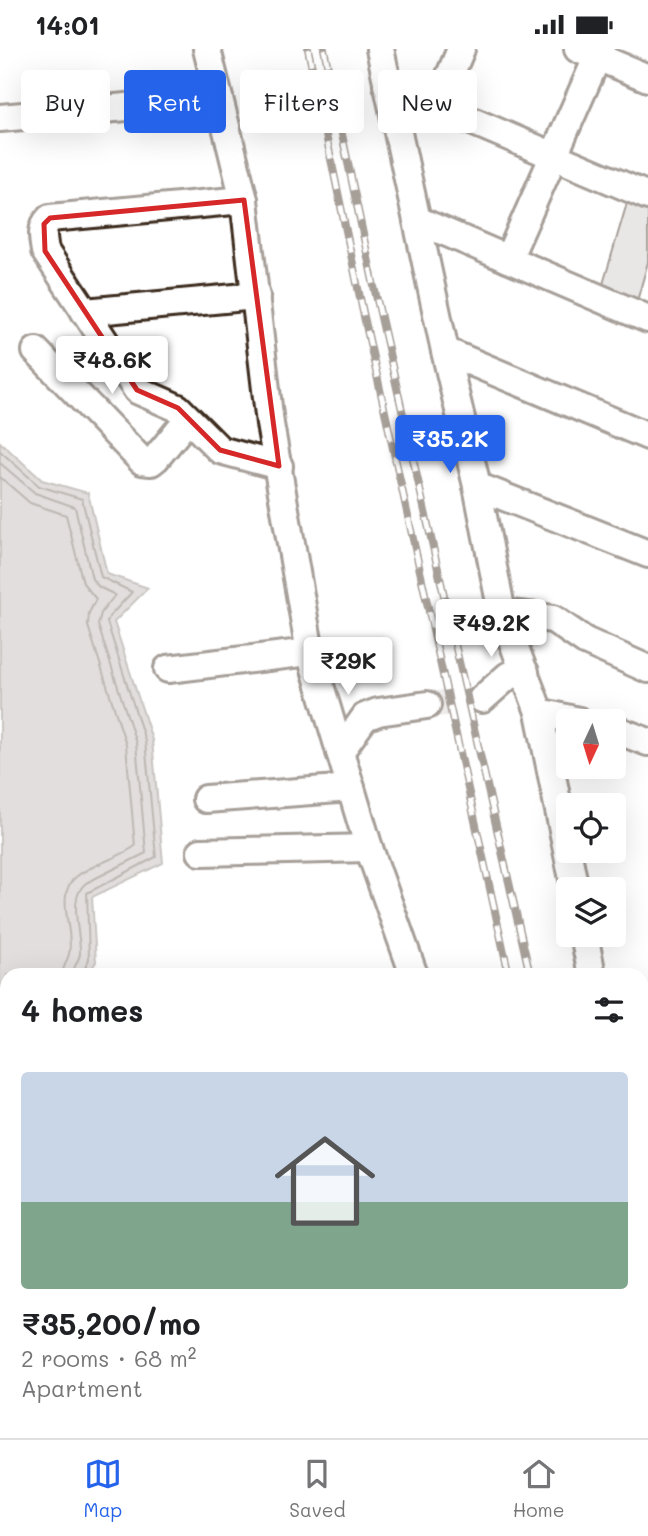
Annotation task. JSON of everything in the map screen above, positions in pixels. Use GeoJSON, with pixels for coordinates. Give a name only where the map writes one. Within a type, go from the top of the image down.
{"type":"FeatureCollection","features":[{"type":"Feature","properties":{"kind":"street"},"geometry":{"type":"LineString","coordinates":[[207,49],[212,70]]}},
{"type":"Feature","properties":{"kind":"street"},"geometry":{"type":"LineString","coordinates":[[380,49],[384,70]]}},
{"type":"Feature","properties":{"kind":"street"},"geometry":{"type":"LineString","coordinates":[[452,70],[461,49]]}},
{"type":"Feature","properties":{"kind":"street"},"geometry":{"type":"LineString","coordinates":[[508,259],[592,52],[648,78]]}},
{"type":"Feature","properties":{"kind":"street"},"geometry":{"type":"LineString","coordinates":[[0,118],[124,108]]}},
{"type":"Feature","properties":{"kind":"street"},"geometry":{"type":"LineString","coordinates":[[477,123],[648,196]]}},
{"type":"Feature","properties":{"kind":"street"},"geometry":{"type":"LineString","coordinates":[[226,128],[244,199],[270,424],[310,652],[369,848],[412,968]]}},
{"type":"Feature","properties":{"kind":"street"},"geometry":{"type":"LineString","coordinates":[[398,133],[477,486],[502,613],[539,712],[573,877]]}},
{"type":"Feature","properties":{"kind":"street"},"geometry":{"type":"LineString","coordinates":[[244,199],[50,218],[44,224],[42,232],[45,251],[137,390],[172,404],[220,450],[279,466]]}},
{"type":"Feature","properties":{"kind":"street"},"geometry":{"type":"LineString","coordinates":[[417,221],[648,319]]}},
{"type":"Feature","properties":{"kind":"street"},"geometry":{"type":"LineString","coordinates":[[85,312],[256,296]]}},
{"type":"Feature","properties":{"kind":"street"},"geometry":{"type":"LineString","coordinates":[[36,351],[142,461],[151,462],[156,458],[188,419]]}},
{"type":"Feature","properties":{"kind":"street"},"geometry":{"type":"LineString","coordinates":[[445,351],[648,436]]}},
{"type":"Feature","properties":{"kind":"street"},"geometry":{"type":"LineString","coordinates":[[477,486],[648,554]]}},
{"type":"Feature","properties":{"kind":"street"},"geometry":{"type":"LineString","coordinates":[[502,613],[553,619],[585,641],[648,669]]}},
{"type":"Feature","properties":{"kind":"street"},"geometry":{"type":"LineString","coordinates":[[168,669],[310,652]]}},
{"type":"Feature","properties":{"kind":"street"},"geometry":{"type":"LineString","coordinates":[[482,699],[508,676],[525,672]]}},
{"type":"Feature","properties":{"kind":"street"},"geometry":{"type":"LineString","coordinates":[[340,752],[365,717],[378,712],[427,705]]}},
{"type":"Feature","properties":{"kind":"street"},"geometry":{"type":"LineString","coordinates":[[539,712],[556,716]]}},
{"type":"Feature","properties":{"kind":"street"},"geometry":{"type":"LineString","coordinates":[[626,734],[648,742]]}},
{"type":"Feature","properties":{"kind":"street"},"geometry":{"type":"LineString","coordinates":[[206,799],[351,788]]}},
{"type":"Feature","properties":{"kind":"street"},"geometry":{"type":"LineString","coordinates":[[201,852],[369,848]]}},
{"type":"Feature","properties":{"kind":"street"},"geometry":{"type":"LineString","coordinates":[[586,947],[591,968]]}},
{"type":"Feature","properties":{"kind":"highlighted area"},"geometry":{"type":"Polygon","coordinates":[[[244,200],[279,466],[220,450],[178,408],[137,390],[45,251],[44,224],[50,218],[244,200]]]}},
{"type":"Feature","properties":{"kind":"water"},"geometry":{"type":"Polygon","coordinates":[[[0,442],[42,480],[88,493],[107,574],[148,588],[114,622],[152,740],[163,863],[92,897],[96,962],[92,968],[0,968],[0,442]]]}},
{"type":"Feature","properties":{"kind":"building"},"geometry":{"type":"Polygon","coordinates":[[[627,203],[648,209],[648,262],[637,301],[601,291],[627,203]]]}},
{"type":"Feature","properties":{"kind":"tunnel"},"geometry":{"type":"LineString","coordinates":[[427,705],[482,699]]}},
{"type":"Feature","properties":{"kind":"railway"},"geometry":{"type":"LineString","coordinates":[[308,49],[507,968]]}},
{"type":"Feature","properties":{"kind":"railway"},"geometry":{"type":"LineString","coordinates":[[324,49],[375,291],[528,968]]}}]}
